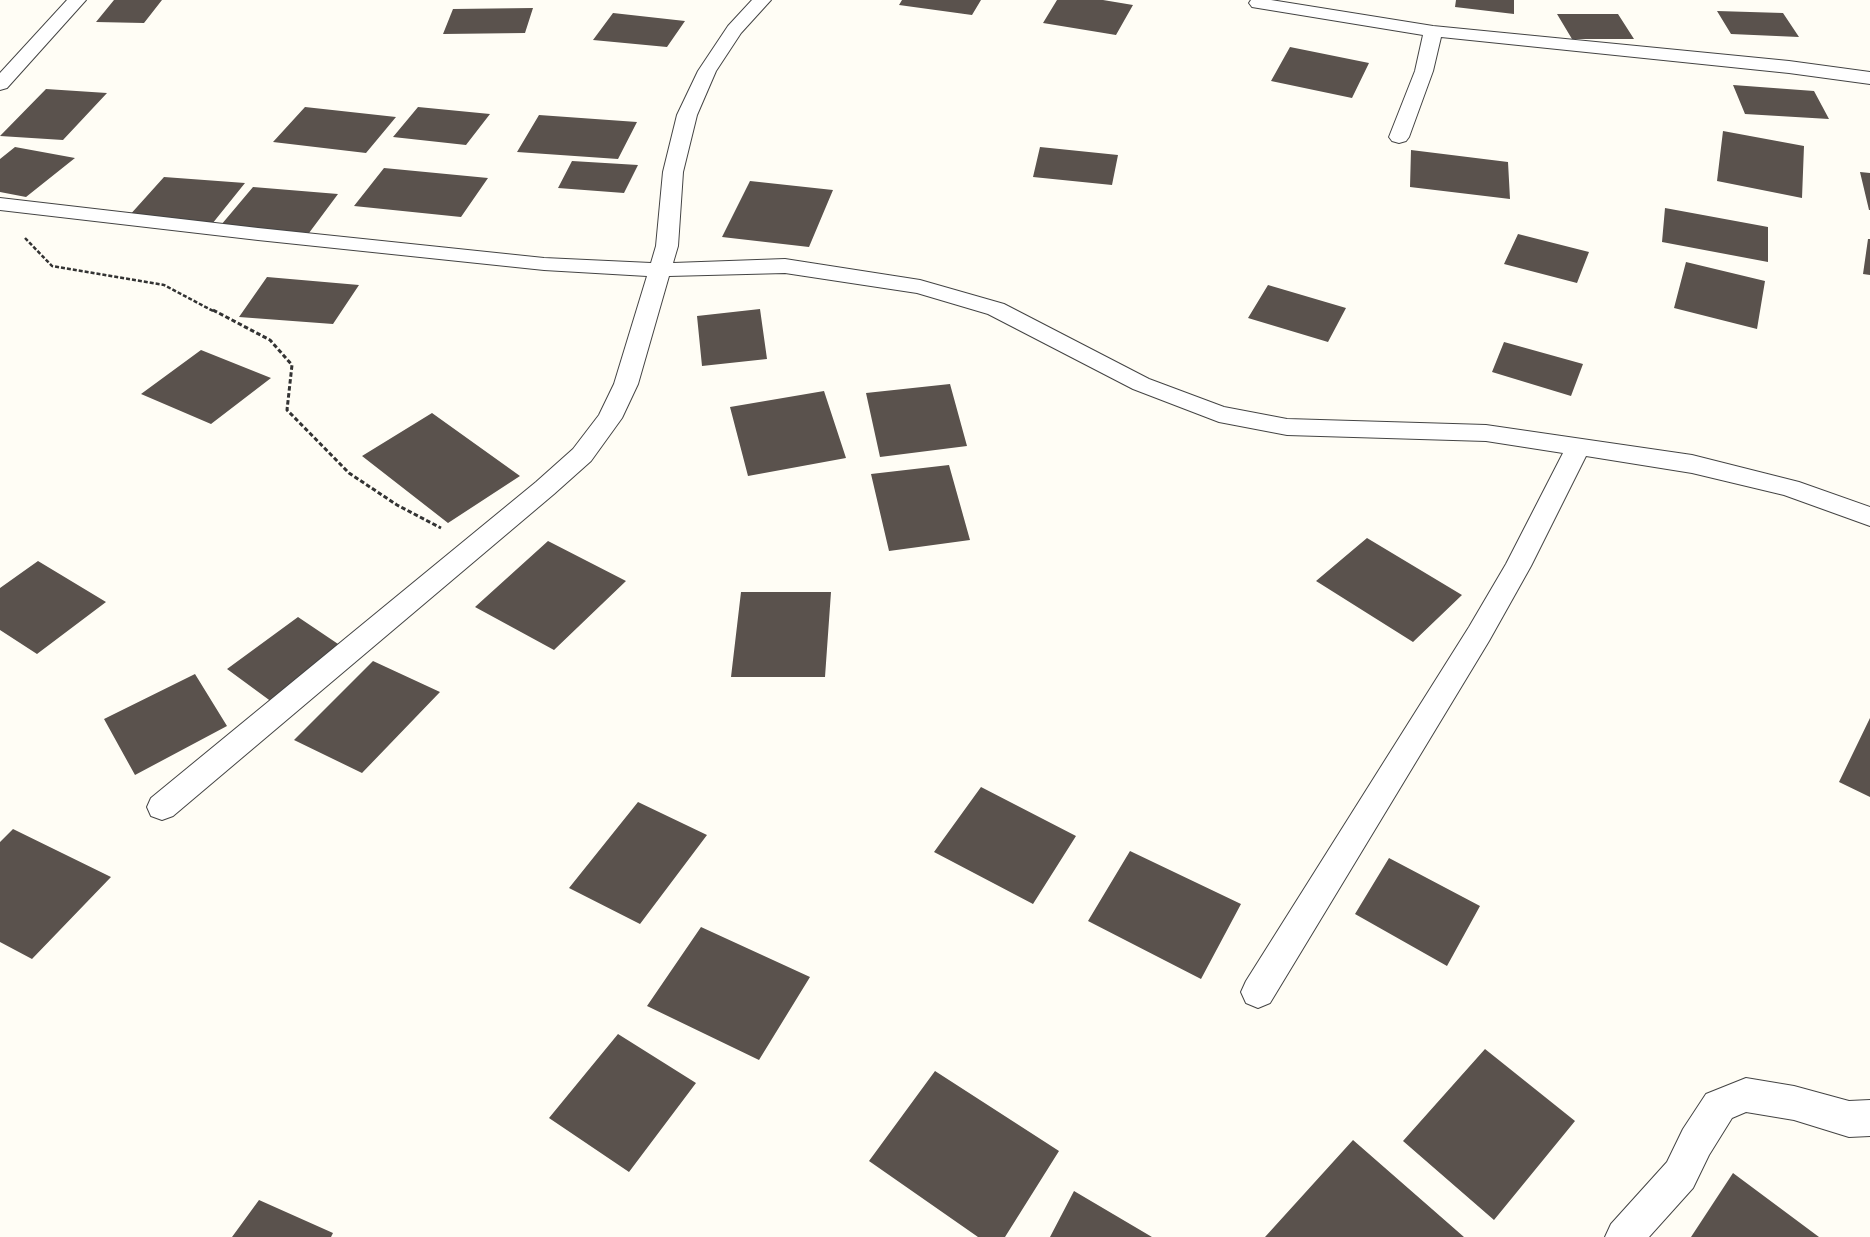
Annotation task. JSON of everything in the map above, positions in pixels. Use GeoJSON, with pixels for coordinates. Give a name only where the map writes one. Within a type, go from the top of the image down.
{"type":"FeatureCollection","features":[{"type":"Feature","properties":{"kind":"street"},"geometry":{"type":"LineString","coordinates":[[0,84],[77,0]]}},
{"type":"Feature","properties":{"kind":"street"},"geometry":{"type":"LineString","coordinates":[[162,807],[476,546],[582,455],[610,418],[626,384],[647,321],[659,270],[667,246],[673,172],[687,115],[707,71],[734,30],[762,0]]}},
{"type":"Feature","properties":{"kind":"street"},"geometry":{"type":"LineString","coordinates":[[1253,1],[1337,17],[1433,31],[1672,55],[1870,78]]}},
{"type":"Feature","properties":{"kind":"street"},"geometry":{"type":"LineString","coordinates":[[1399,137],[1424,72],[1433,31]]}},
{"type":"Feature","properties":{"kind":"street"},"geometry":{"type":"LineString","coordinates":[[0,204],[258,234],[544,264],[659,270],[785,266],[920,287],[996,309],[1141,384],[1219,414],[1287,427],[1486,433],[1579,446],[1692,464],[1790,488],[1870,517]]}},
{"type":"Feature","properties":{"kind":"street"},"geometry":{"type":"LineString","coordinates":[[1258,992],[1480,634],[1518,566],[1579,446]]}},
{"type":"Feature","properties":{"kind":"street"},"geometry":{"type":"LineString","coordinates":[[1624,1237],[1680,1175],[1696,1142],[1719,1106],[1746,1095],[1794,1103],[1849,1119],[1870,1118]]}},
{"type":"Feature","properties":{"kind":"path"},"geometry":{"type":"LineString","coordinates":[[20,233],[52,266],[164,285],[270,340],[292,365],[287,410],[349,473],[397,505],[476,546]]}},
{"type":"Feature","properties":{"kind":"building"},"geometry":{"type":"Polygon","coordinates":[[[114,0],[162,0],[144,23],[96,22],[114,0]]]}},
{"type":"Feature","properties":{"kind":"building"},"geometry":{"type":"Polygon","coordinates":[[[902,0],[981,0],[972,15],[899,5],[902,0]]]}},
{"type":"Feature","properties":{"kind":"building"},"geometry":{"type":"Polygon","coordinates":[[[1057,0],[1103,0],[1133,5],[1116,35],[1043,23],[1057,0]]]}},
{"type":"Feature","properties":{"kind":"building"},"geometry":{"type":"Polygon","coordinates":[[[1456,0],[1514,0],[1514,14],[1455,7],[1456,0]]]}},
{"type":"Feature","properties":{"kind":"building"},"geometry":{"type":"Polygon","coordinates":[[[533,8],[525,33],[443,34],[453,9],[533,8]]]}},
{"type":"Feature","properties":{"kind":"building"},"geometry":{"type":"Polygon","coordinates":[[[1717,11],[1783,13],[1799,37],[1731,34],[1717,11]]]}},
{"type":"Feature","properties":{"kind":"building"},"geometry":{"type":"Polygon","coordinates":[[[613,13],[685,21],[667,47],[593,40],[613,13]]]}},
{"type":"Feature","properties":{"kind":"building"},"geometry":{"type":"Polygon","coordinates":[[[1557,14],[1618,14],[1634,39],[1572,39],[1557,14]]]}},
{"type":"Feature","properties":{"kind":"building"},"geometry":{"type":"Polygon","coordinates":[[[1290,47],[1369,63],[1352,98],[1271,81],[1290,47]]]}},
{"type":"Feature","properties":{"kind":"building"},"geometry":{"type":"Polygon","coordinates":[[[1733,85],[1814,91],[1829,119],[1745,114],[1733,85]]]}},
{"type":"Feature","properties":{"kind":"building"},"geometry":{"type":"Polygon","coordinates":[[[46,89],[107,93],[63,140],[0,136],[46,89]]]}},
{"type":"Feature","properties":{"kind":"building"},"geometry":{"type":"Polygon","coordinates":[[[305,107],[396,117],[366,153],[273,142],[305,107]]]}},
{"type":"Feature","properties":{"kind":"building"},"geometry":{"type":"Polygon","coordinates":[[[418,107],[490,114],[466,145],[393,137],[418,107]]]}},
{"type":"Feature","properties":{"kind":"building"},"geometry":{"type":"Polygon","coordinates":[[[539,115],[637,122],[618,159],[517,152],[539,115]]]}},
{"type":"Feature","properties":{"kind":"building"},"geometry":{"type":"Polygon","coordinates":[[[1723,131],[1804,146],[1802,198],[1717,181],[1723,131]]]}},
{"type":"Feature","properties":{"kind":"building"},"geometry":{"type":"Polygon","coordinates":[[[15,147],[75,158],[26,197],[0,192],[0,159],[15,147]]]}},
{"type":"Feature","properties":{"kind":"building"},"geometry":{"type":"Polygon","coordinates":[[[1040,147],[1118,155],[1112,185],[1033,177],[1040,147]]]}},
{"type":"Feature","properties":{"kind":"building"},"geometry":{"type":"Polygon","coordinates":[[[1411,150],[1508,162],[1510,199],[1410,187],[1411,150]]]}},
{"type":"Feature","properties":{"kind":"building"},"geometry":{"type":"Polygon","coordinates":[[[572,161],[638,165],[624,193],[558,188],[572,161]]]}},
{"type":"Feature","properties":{"kind":"building"},"geometry":{"type":"Polygon","coordinates":[[[384,168],[488,178],[461,217],[354,206],[384,168]]]}},
{"type":"Feature","properties":{"kind":"building"},"geometry":{"type":"Polygon","coordinates":[[[1860,172],[1870,173],[1870,210],[1869,210],[1860,172]]]}},
{"type":"Feature","properties":{"kind":"building"},"geometry":{"type":"Polygon","coordinates":[[[164,177],[245,183],[212,224],[128,217],[164,177]]]}},
{"type":"Feature","properties":{"kind":"building"},"geometry":{"type":"Polygon","coordinates":[[[750,181],[833,190],[809,247],[722,237],[750,181]]]}},
{"type":"Feature","properties":{"kind":"building"},"geometry":{"type":"Polygon","coordinates":[[[253,187],[338,194],[309,233],[221,225],[253,187]]]}},
{"type":"Feature","properties":{"kind":"building"},"geometry":{"type":"Polygon","coordinates":[[[1665,208],[1768,227],[1768,262],[1662,242],[1665,208]]]}},
{"type":"Feature","properties":{"kind":"building"},"geometry":{"type":"Polygon","coordinates":[[[1518,234],[1589,252],[1577,283],[1504,264],[1518,234]]]}},
{"type":"Feature","properties":{"kind":"building"},"geometry":{"type":"Polygon","coordinates":[[[1868,239],[1870,239],[1870,275],[1863,274],[1868,239]]]}},
{"type":"Feature","properties":{"kind":"building"},"geometry":{"type":"Polygon","coordinates":[[[1686,262],[1765,281],[1757,329],[1674,308],[1686,262]]]}},
{"type":"Feature","properties":{"kind":"building"},"geometry":{"type":"Polygon","coordinates":[[[267,277],[359,285],[333,324],[239,317],[267,277]]]}},
{"type":"Feature","properties":{"kind":"building"},"geometry":{"type":"Polygon","coordinates":[[[1268,285],[1346,308],[1328,342],[1248,318],[1268,285]]]}},
{"type":"Feature","properties":{"kind":"building"},"geometry":{"type":"Polygon","coordinates":[[[760,309],[767,359],[702,366],[697,316],[760,309]]]}},
{"type":"Feature","properties":{"kind":"building"},"geometry":{"type":"Polygon","coordinates":[[[1504,342],[1583,364],[1571,396],[1492,372],[1504,342]]]}},
{"type":"Feature","properties":{"kind":"building"},"geometry":{"type":"Polygon","coordinates":[[[201,350],[271,378],[211,424],[141,394],[201,350]]]}},
{"type":"Feature","properties":{"kind":"building"},"geometry":{"type":"Polygon","coordinates":[[[950,384],[967,446],[880,457],[866,393],[950,384]]]}},
{"type":"Feature","properties":{"kind":"building"},"geometry":{"type":"Polygon","coordinates":[[[824,391],[846,458],[748,476],[730,407],[824,391]]]}},
{"type":"Feature","properties":{"kind":"building"},"geometry":{"type":"Polygon","coordinates":[[[432,413],[520,476],[448,523],[362,456],[432,413]]]}},
{"type":"Feature","properties":{"kind":"building"},"geometry":{"type":"Polygon","coordinates":[[[949,465],[970,540],[889,551],[871,474],[949,465]]]}},
{"type":"Feature","properties":{"kind":"building"},"geometry":{"type":"Polygon","coordinates":[[[1367,538],[1462,595],[1413,642],[1316,581],[1367,538]]]}},
{"type":"Feature","properties":{"kind":"building"},"geometry":{"type":"Polygon","coordinates":[[[548,541],[626,581],[554,650],[475,607],[548,541]]]}},
{"type":"Feature","properties":{"kind":"building"},"geometry":{"type":"Polygon","coordinates":[[[38,561],[106,602],[37,654],[0,630],[0,588],[38,561]]]}},
{"type":"Feature","properties":{"kind":"building"},"geometry":{"type":"Polygon","coordinates":[[[741,592],[831,592],[825,677],[731,677],[741,592]]]}},
{"type":"Feature","properties":{"kind":"building"},"geometry":{"type":"Polygon","coordinates":[[[298,617],[347,650],[276,705],[227,669],[298,617]]]}},
{"type":"Feature","properties":{"kind":"building"},"geometry":{"type":"Polygon","coordinates":[[[373,661],[440,692],[362,773],[294,740],[373,661]]]}},
{"type":"Feature","properties":{"kind":"building"},"geometry":{"type":"Polygon","coordinates":[[[195,674],[227,726],[135,775],[104,719],[195,674]]]}},
{"type":"Feature","properties":{"kind":"building"},"geometry":{"type":"Polygon","coordinates":[[[1870,718],[1870,797],[1839,782],[1870,718]]]}},
{"type":"Feature","properties":{"kind":"building"},"geometry":{"type":"Polygon","coordinates":[[[981,787],[1076,836],[1033,904],[934,852],[981,787]]]}},
{"type":"Feature","properties":{"kind":"building"},"geometry":{"type":"Polygon","coordinates":[[[638,802],[707,835],[640,924],[569,888],[638,802]]]}},
{"type":"Feature","properties":{"kind":"building"},"geometry":{"type":"Polygon","coordinates":[[[13,829],[111,877],[32,959],[0,942],[0,842],[13,829]]]}},
{"type":"Feature","properties":{"kind":"building"},"geometry":{"type":"Polygon","coordinates":[[[1130,851],[1241,904],[1201,979],[1088,921],[1130,851]]]}},
{"type":"Feature","properties":{"kind":"building"},"geometry":{"type":"Polygon","coordinates":[[[1389,858],[1480,906],[1447,966],[1355,914],[1389,858]]]}},
{"type":"Feature","properties":{"kind":"building"},"geometry":{"type":"Polygon","coordinates":[[[701,927],[810,977],[759,1060],[647,1006],[701,927]]]}},
{"type":"Feature","properties":{"kind":"building"},"geometry":{"type":"Polygon","coordinates":[[[618,1034],[696,1083],[629,1172],[549,1118],[618,1034]]]}},
{"type":"Feature","properties":{"kind":"building"},"geometry":{"type":"Polygon","coordinates":[[[1485,1049],[1575,1121],[1494,1220],[1403,1141],[1485,1049]]]}},
{"type":"Feature","properties":{"kind":"building"},"geometry":{"type":"Polygon","coordinates":[[[935,1071],[1059,1151],[1005,1237],[978,1237],[869,1161],[935,1071]]]}},
{"type":"Feature","properties":{"kind":"building"},"geometry":{"type":"Polygon","coordinates":[[[1353,1140],[1464,1237],[1265,1237],[1353,1140]]]}},
{"type":"Feature","properties":{"kind":"building"},"geometry":{"type":"Polygon","coordinates":[[[1733,1173],[1819,1237],[1691,1237],[1733,1173]]]}},
{"type":"Feature","properties":{"kind":"building"},"geometry":{"type":"Polygon","coordinates":[[[1074,1191],[1152,1237],[1050,1237],[1074,1191]]]}},
{"type":"Feature","properties":{"kind":"building"},"geometry":{"type":"Polygon","coordinates":[[[259,1200],[333,1233],[331,1237],[232,1237],[259,1200]]]}}]}
